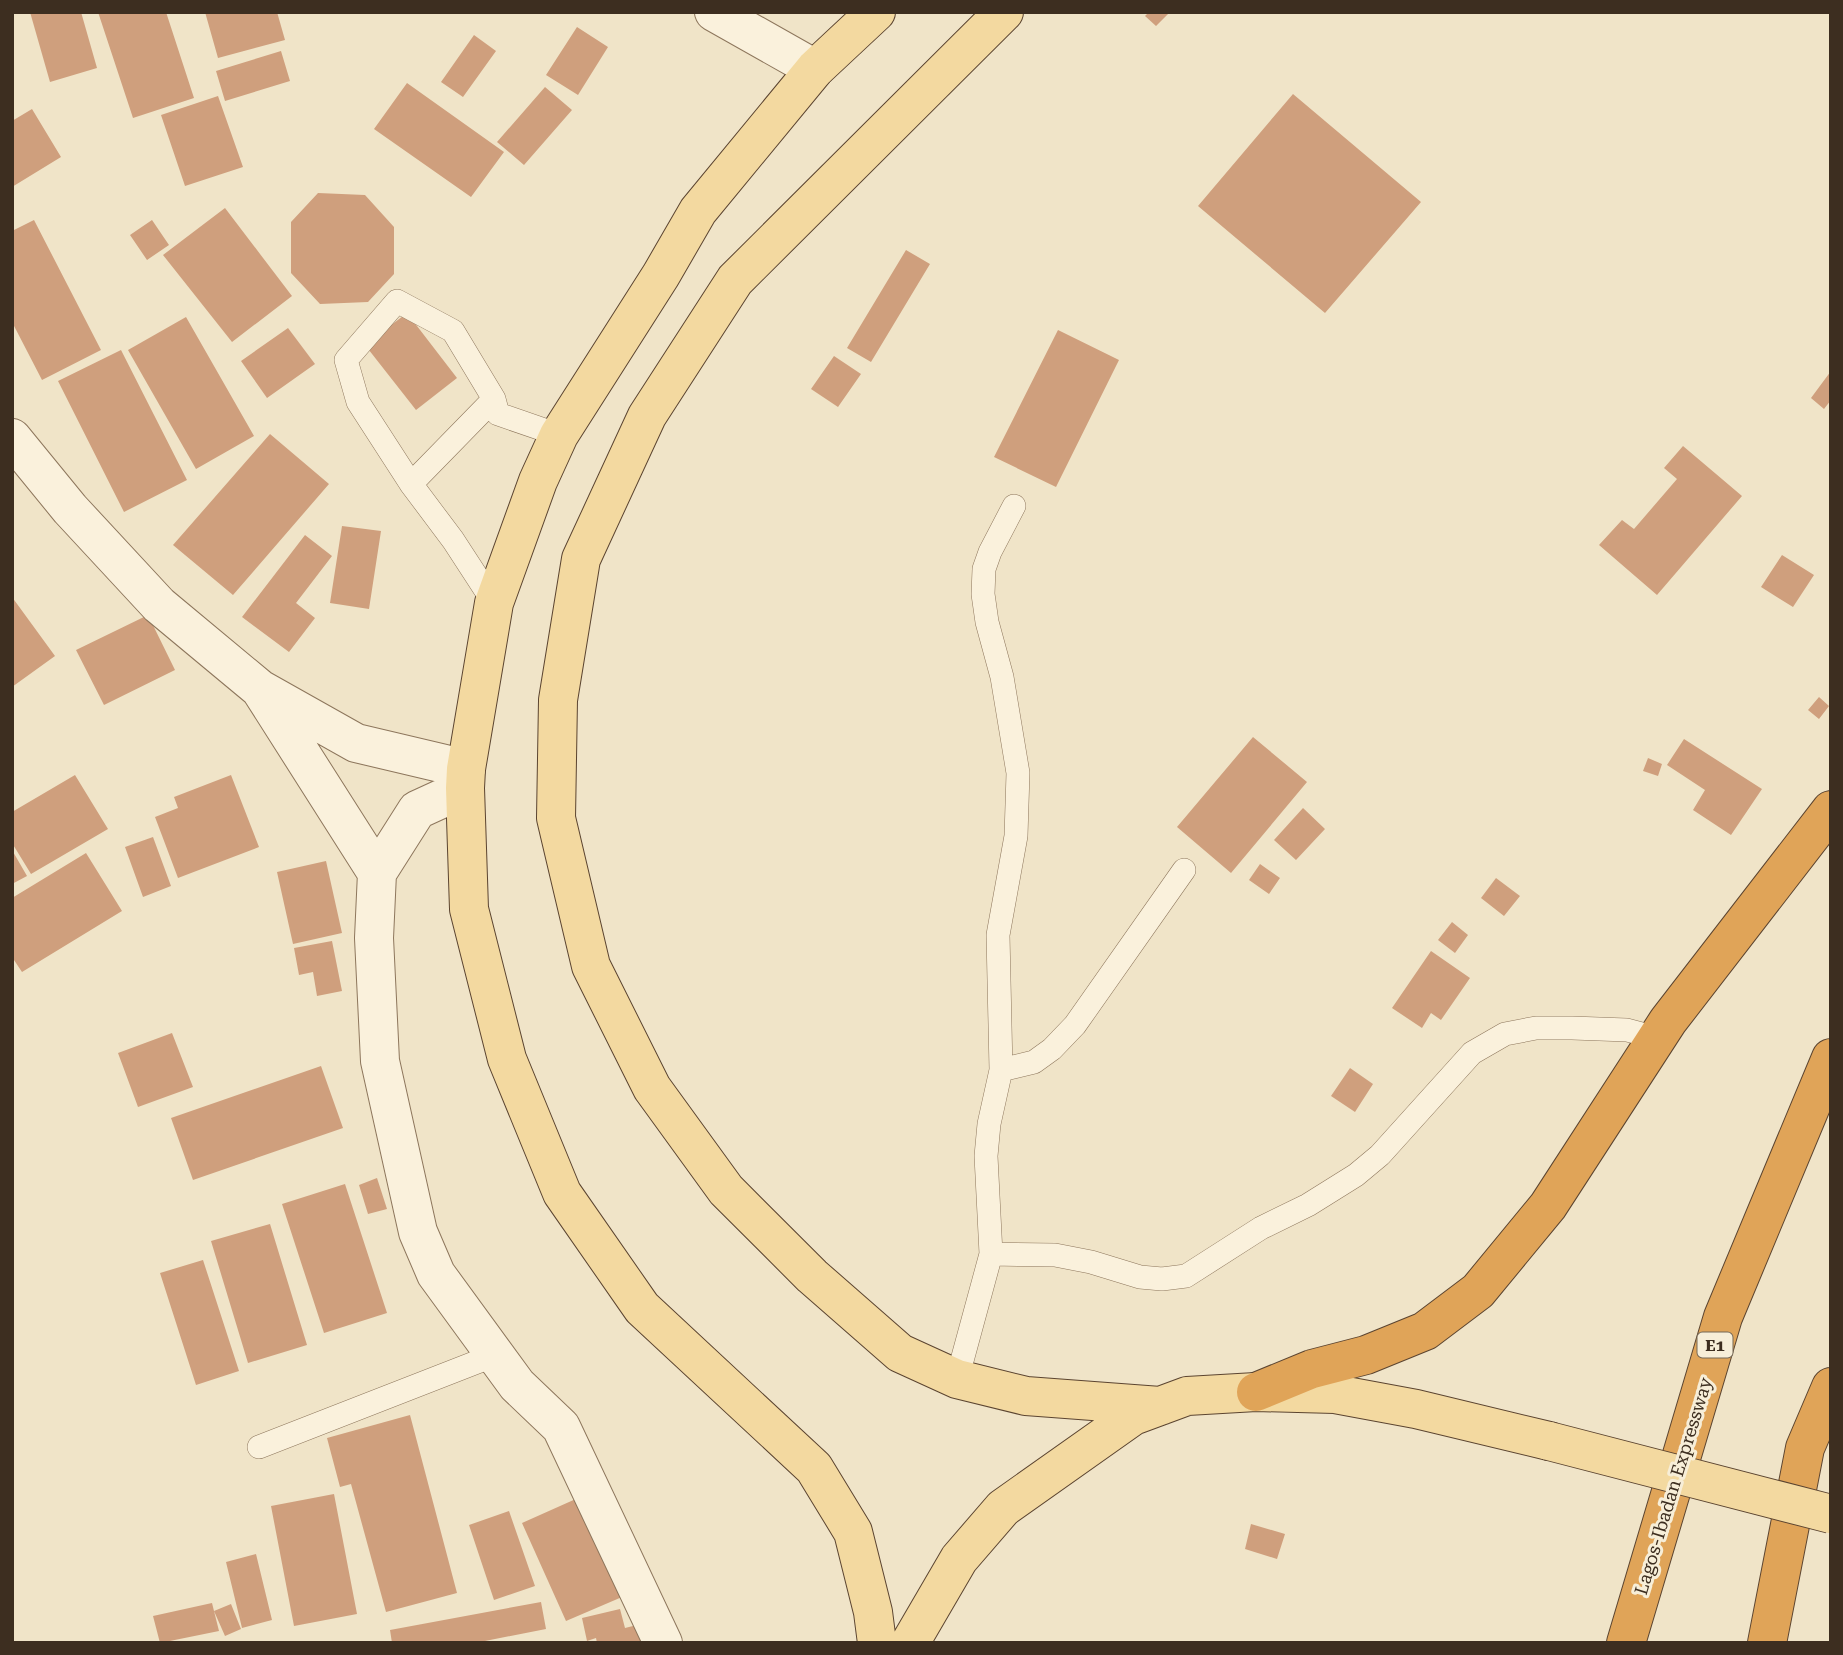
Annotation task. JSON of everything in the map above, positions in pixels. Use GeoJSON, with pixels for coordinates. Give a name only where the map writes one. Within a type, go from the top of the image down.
{"type":"FeatureCollection","features":[{"type":"Feature","properties":{"kind":"highway"},"geometry":{"type":"LineString","coordinates":[[1256,1392],[1312,1369],[1366,1355],[1425,1331],[1478,1291],[1548,1206],[1657,1038],[1831,810]]}},
{"type":"Feature","properties":{"kind":"highway","name":"Lagos-Ibadan Expressway"},"geometry":{"type":"LineString","coordinates":[[1626,1643],[1723,1317],[1831,1058]]}},
{"type":"Feature","properties":{"kind":"highway"},"geometry":{"type":"LineString","coordinates":[[1767,1643],[1805,1448],[1831,1387]]}},
{"type":"Feature","properties":{"kind":"main road"},"geometry":{"type":"LineString","coordinates":[[876,12],[815,69],[698,211],[661,275],[559,435],[538,481],[494,603],[465,778],[469,909],[508,1059],[562,1193],[642,1308],[814,1468],[853,1532],[873,1612],[877,1643]]}},
{"type":"Feature","properties":{"kind":"main road"},"geometry":{"type":"LineString","coordinates":[[1004,12],[735,280],[647,416],[580,559],[558,700],[556,818],[591,966],[652,1088],[726,1190],[811,1276],[900,1353],[957,1379],[1026,1396],[1160,1406]]}},
{"type":"Feature","properties":{"kind":"main road"},"geometry":{"type":"LineString","coordinates":[[910,1643],[959,1559],[1003,1507],[1133,1416],[1187,1396],[1256,1392],[1335,1394],[1416,1409],[1549,1441],[1831,1514]]}},
{"type":"Feature","properties":{"kind":"street"},"geometry":{"type":"LineString","coordinates":[[714,12],[815,69]]}},
{"type":"Feature","properties":{"kind":"street"},"geometry":{"type":"LineString","coordinates":[[12,438],[70,509],[159,605],[260,689],[356,743],[465,778]]}},
{"type":"Feature","properties":{"kind":"street"},"geometry":{"type":"LineString","coordinates":[[260,689],[377,873]]}},
{"type":"Feature","properties":{"kind":"street"},"geometry":{"type":"LineString","coordinates":[[465,778],[417,810],[377,873],[374,937],[380,1061],[407,1187],[418,1232],[436,1274],[517,1385],[561,1427],[663,1643]]}},
{"type":"Feature","properties":{"kind":"lane"},"geometry":{"type":"LineString","coordinates":[[494,603],[358,402],[346,360],[397,301],[453,331],[494,399],[498,414],[559,435]]}},
{"type":"Feature","properties":{"kind":"lane"},"geometry":{"type":"LineString","coordinates":[[411,484],[494,399]]}},
{"type":"Feature","properties":{"kind":"lane"},"geometry":{"type":"LineString","coordinates":[[957,1379],[991,1254],[986,1156],[989,1124],[1001,1070],[998,935],[1016,836],[1018,773],[1002,677],[987,622],[984,569],[1014,506]]}},
{"type":"Feature","properties":{"kind":"lane"},"geometry":{"type":"LineString","coordinates":[[1001,1070],[1034,1062],[1052,1049],[1075,1025],[1184,870]]}},
{"type":"Feature","properties":{"kind":"lane"},"geometry":{"type":"LineString","coordinates":[[991,1254],[1055,1255],[1091,1262],[1140,1277],[1161,1279],[1186,1276],[1261,1228],[1308,1205],[1356,1175],[1380,1155],[1472,1053],[1505,1034],[1536,1028],[1572,1028],[1627,1030],[1657,1038]]}},
{"type":"Feature","properties":{"kind":"lane"},"geometry":{"type":"LineString","coordinates":[[259,1447],[495,1355]]}},
{"type":"Feature","properties":{"kind":"building"},"geometry":{"type":"Polygon","coordinates":[[[30,12],[81,12],[97,68],[50,82],[30,12]]]}},
{"type":"Feature","properties":{"kind":"building"},"geometry":{"type":"Polygon","coordinates":[[[98,12],[166,12],[194,98],[133,118],[98,12]]]}},
{"type":"Feature","properties":{"kind":"building"},"geometry":{"type":"Polygon","coordinates":[[[205,12],[277,12],[285,40],[218,58],[205,12]]]}},
{"type":"Feature","properties":{"kind":"building"},"geometry":{"type":"Polygon","coordinates":[[[1149,12],[1170,12],[1156,26],[1145,16],[1149,12]]]}},
{"type":"Feature","properties":{"kind":"building"},"geometry":{"type":"Polygon","coordinates":[[[577,27],[608,47],[578,95],[546,75],[577,27]]]}},
{"type":"Feature","properties":{"kind":"building"},"geometry":{"type":"Polygon","coordinates":[[[474,35],[496,51],[463,97],[441,82],[474,35]]]}},
{"type":"Feature","properties":{"kind":"building"},"geometry":{"type":"Polygon","coordinates":[[[281,51],[290,81],[225,101],[216,71],[281,51]]]}},
{"type":"Feature","properties":{"kind":"building"},"geometry":{"type":"Polygon","coordinates":[[[407,83],[504,152],[471,197],[374,129],[407,83]]]}},
{"type":"Feature","properties":{"kind":"building"},"geometry":{"type":"Polygon","coordinates":[[[545,87],[572,110],[524,165],[497,142],[545,87]]]}},
{"type":"Feature","properties":{"kind":"building"},"geometry":{"type":"Polygon","coordinates":[[[1293,94],[1421,202],[1325,313],[1198,206],[1293,94]]]}},
{"type":"Feature","properties":{"kind":"building"},"geometry":{"type":"Polygon","coordinates":[[[218,96],[243,167],[185,186],[161,115],[218,96]]]}},
{"type":"Feature","properties":{"kind":"building"},"geometry":{"type":"Polygon","coordinates":[[[32,109],[61,157],[12,187],[12,121],[32,109]]]}},
{"type":"Feature","properties":{"kind":"building"},"geometry":{"type":"Polygon","coordinates":[[[318,193],[365,195],[394,227],[394,274],[368,302],[320,304],[291,273],[291,222],[318,193]]]}},
{"type":"Feature","properties":{"kind":"building"},"geometry":{"type":"Polygon","coordinates":[[[225,208],[292,296],[232,342],[163,255],[225,208]]]}},
{"type":"Feature","properties":{"kind":"building"},"geometry":{"type":"Polygon","coordinates":[[[34,220],[101,350],[42,380],[12,322],[12,231],[34,220]]]}},
{"type":"Feature","properties":{"kind":"building"},"geometry":{"type":"Polygon","coordinates":[[[152,220],[169,245],[147,260],[130,235],[152,220]]]}},
{"type":"Feature","properties":{"kind":"building"},"geometry":{"type":"Polygon","coordinates":[[[906,250],[930,264],[871,362],[847,348],[906,250]]]}},
{"type":"Feature","properties":{"kind":"building"},"geometry":{"type":"Polygon","coordinates":[[[407,313],[457,378],[416,410],[365,345],[407,313]]]}},
{"type":"Feature","properties":{"kind":"building"},"geometry":{"type":"Polygon","coordinates":[[[186,317],[254,436],[196,469],[128,350],[186,317]]]}},
{"type":"Feature","properties":{"kind":"building"},"geometry":{"type":"Polygon","coordinates":[[[288,328],[315,364],[267,398],[241,361],[288,328]]]}},
{"type":"Feature","properties":{"kind":"building"},"geometry":{"type":"Polygon","coordinates":[[[1058,330],[1119,360],[1056,487],[994,457],[1058,330]]]}},
{"type":"Feature","properties":{"kind":"building"},"geometry":{"type":"Polygon","coordinates":[[[121,350],[187,480],[124,512],[58,381],[121,350]]]}},
{"type":"Feature","properties":{"kind":"building"},"geometry":{"type":"Polygon","coordinates":[[[834,356],[861,374],[838,407],[811,389],[834,356]]]}},
{"type":"Feature","properties":{"kind":"building"},"geometry":{"type":"Polygon","coordinates":[[[1831,371],[1831,400],[1824,409],[1811,398],[1831,371]]]}},
{"type":"Feature","properties":{"kind":"building"},"geometry":{"type":"Polygon","coordinates":[[[270,434],[329,484],[233,595],[173,545],[270,434]]]}},
{"type":"Feature","properties":{"kind":"building"},"geometry":{"type":"Polygon","coordinates":[[[1683,446],[1742,496],[1657,595],[1599,545],[1622,520],[1634,529],[1677,479],[1664,468],[1683,446]]]}},
{"type":"Feature","properties":{"kind":"building"},"geometry":{"type":"Polygon","coordinates":[[[342,526],[381,531],[369,609],[330,603],[342,526]]]}},
{"type":"Feature","properties":{"kind":"building"},"geometry":{"type":"Polygon","coordinates":[[[305,535],[332,556],[296,603],[315,618],[289,652],[242,617],[305,535]]]}},
{"type":"Feature","properties":{"kind":"building"},"geometry":{"type":"Polygon","coordinates":[[[1782,555],[1814,575],[1793,607],[1761,587],[1782,555]]]}},
{"type":"Feature","properties":{"kind":"building"},"geometry":{"type":"Polygon","coordinates":[[[12,597],[55,656],[12,687],[12,597]]]}},
{"type":"Feature","properties":{"kind":"building"},"geometry":{"type":"Polygon","coordinates":[[[148,615],[175,670],[104,705],[76,650],[148,615]]]}},
{"type":"Feature","properties":{"kind":"building"},"geometry":{"type":"Polygon","coordinates":[[[1819,697],[1829,706],[1819,719],[1808,710],[1819,697]]]}},
{"type":"Feature","properties":{"kind":"building"},"geometry":{"type":"Polygon","coordinates":[[[1253,737],[1307,782],[1231,873],[1177,827],[1253,737]]]}},
{"type":"Feature","properties":{"kind":"building"},"geometry":{"type":"Polygon","coordinates":[[[1684,739],[1762,789],[1731,835],[1693,810],[1705,790],[1667,765],[1684,739]]]}},
{"type":"Feature","properties":{"kind":"building"},"geometry":{"type":"Polygon","coordinates":[[[1648,758],[1662,764],[1658,776],[1643,771],[1648,758]]]}},
{"type":"Feature","properties":{"kind":"building"},"geometry":{"type":"Polygon","coordinates":[[[75,775],[108,829],[31,874],[12,843],[12,812],[75,775]]]}},
{"type":"Feature","properties":{"kind":"building"},"geometry":{"type":"Polygon","coordinates":[[[231,775],[259,847],[178,878],[155,817],[178,808],[174,797],[231,775]]]}},
{"type":"Feature","properties":{"kind":"building"},"geometry":{"type":"Polygon","coordinates":[[[1303,808],[1325,829],[1296,860],[1274,840],[1303,808]]]}},
{"type":"Feature","properties":{"kind":"building"},"geometry":{"type":"Polygon","coordinates":[[[153,837],[171,886],[143,897],[125,847],[153,837]]]}},
{"type":"Feature","properties":{"kind":"building"},"geometry":{"type":"Polygon","coordinates":[[[12,850],[27,876],[12,884],[12,850]]]}},
{"type":"Feature","properties":{"kind":"building"},"geometry":{"type":"Polygon","coordinates":[[[86,853],[122,911],[22,972],[12,957],[12,898],[86,853]]]}},
{"type":"Feature","properties":{"kind":"building"},"geometry":{"type":"Polygon","coordinates":[[[326,861],[342,933],[293,944],[277,872],[326,861]]]}},
{"type":"Feature","properties":{"kind":"building"},"geometry":{"type":"Polygon","coordinates":[[[1260,864],[1280,878],[1269,894],[1249,880],[1260,864]]]}},
{"type":"Feature","properties":{"kind":"building"},"geometry":{"type":"Polygon","coordinates":[[[1496,878],[1520,896],[1504,916],[1481,898],[1496,878]]]}},
{"type":"Feature","properties":{"kind":"building"},"geometry":{"type":"Polygon","coordinates":[[[1452,922],[1468,935],[1455,953],[1438,940],[1452,922]]]}},
{"type":"Feature","properties":{"kind":"building"},"geometry":{"type":"Polygon","coordinates":[[[332,941],[342,991],[317,996],[313,972],[299,975],[294,948],[332,941]]]}},
{"type":"Feature","properties":{"kind":"building"},"geometry":{"type":"Polygon","coordinates":[[[1431,951],[1470,978],[1441,1020],[1431,1013],[1422,1028],[1392,1008],[1431,951]]]}},
{"type":"Feature","properties":{"kind":"building"},"geometry":{"type":"Polygon","coordinates":[[[172,1033],[193,1087],[138,1107],[118,1053],[172,1033]]]}},
{"type":"Feature","properties":{"kind":"building"},"geometry":{"type":"Polygon","coordinates":[[[321,1066],[343,1128],[193,1180],[171,1118],[321,1066]]]}},
{"type":"Feature","properties":{"kind":"building"},"geometry":{"type":"Polygon","coordinates":[[[1350,1068],[1373,1084],[1355,1112],[1331,1096],[1350,1068]]]}},
{"type":"Feature","properties":{"kind":"building"},"geometry":{"type":"Polygon","coordinates":[[[377,1178],[387,1209],[368,1214],[359,1185],[377,1178]]]}},
{"type":"Feature","properties":{"kind":"building"},"geometry":{"type":"Polygon","coordinates":[[[345,1184],[387,1313],[324,1333],[282,1204],[345,1184]]]}},
{"type":"Feature","properties":{"kind":"building"},"geometry":{"type":"Polygon","coordinates":[[[270,1224],[307,1345],[248,1363],[211,1241],[270,1224]]]}},
{"type":"Feature","properties":{"kind":"building"},"geometry":{"type":"Polygon","coordinates":[[[203,1260],[239,1371],[196,1385],[160,1273],[203,1260]]]}},
{"type":"Feature","properties":{"kind":"building"},"geometry":{"type":"Polygon","coordinates":[[[410,1415],[457,1593],[386,1612],[351,1484],[340,1487],[327,1438],[410,1415]]]}},
{"type":"Feature","properties":{"kind":"building"},"geometry":{"type":"Polygon","coordinates":[[[334,1494],[357,1614],[294,1626],[271,1506],[334,1494]]]}},
{"type":"Feature","properties":{"kind":"building"},"geometry":{"type":"Polygon","coordinates":[[[578,1498],[622,1597],[566,1621],[522,1523],[578,1498]]]}},
{"type":"Feature","properties":{"kind":"building"},"geometry":{"type":"Polygon","coordinates":[[[509,1511],[535,1586],[494,1600],[469,1525],[509,1511]]]}},
{"type":"Feature","properties":{"kind":"building"},"geometry":{"type":"Polygon","coordinates":[[[1251,1524],[1285,1534],[1277,1559],[1245,1549],[1251,1524]]]}},
{"type":"Feature","properties":{"kind":"building"},"geometry":{"type":"Polygon","coordinates":[[[256,1554],[272,1620],[242,1628],[226,1562],[256,1554]]]}},
{"type":"Feature","properties":{"kind":"building"},"geometry":{"type":"Polygon","coordinates":[[[541,1602],[546,1629],[475,1643],[392,1643],[390,1630],[541,1602]]]}},
{"type":"Feature","properties":{"kind":"building"},"geometry":{"type":"Polygon","coordinates":[[[212,1603],[219,1631],[160,1643],[153,1616],[212,1603]]]}},
{"type":"Feature","properties":{"kind":"building"},"geometry":{"type":"Polygon","coordinates":[[[231,1604],[241,1629],[225,1636],[214,1611],[231,1604]]]}},
{"type":"Feature","properties":{"kind":"building"},"geometry":{"type":"Polygon","coordinates":[[[620,1609],[625,1628],[649,1622],[654,1643],[597,1643],[596,1638],[587,1641],[582,1618],[620,1609]]]}}]}
